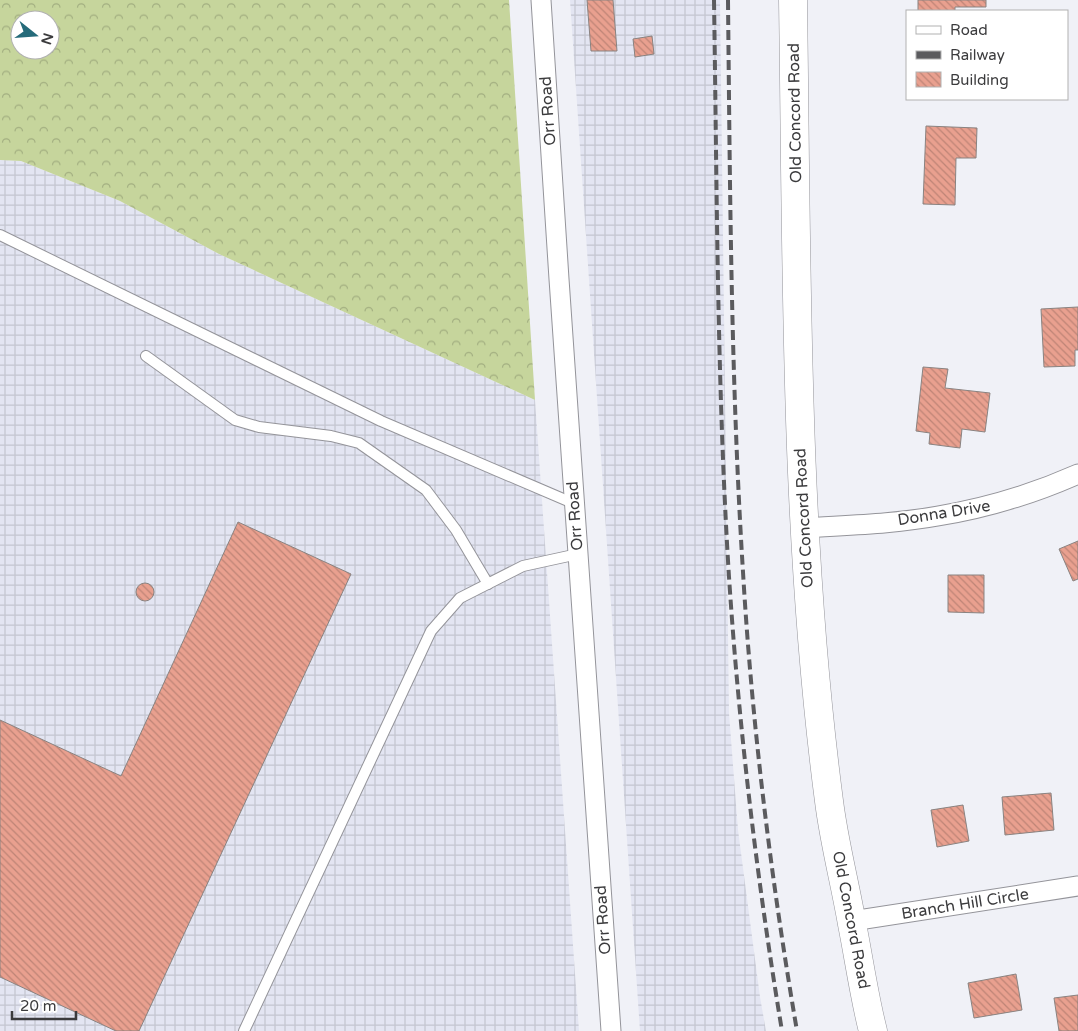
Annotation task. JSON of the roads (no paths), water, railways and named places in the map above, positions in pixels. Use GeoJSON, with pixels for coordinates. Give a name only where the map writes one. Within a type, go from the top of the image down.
{"type":"FeatureCollection","features":[{"type":"Feature","properties":{"kind":"street","name":"Orr Road"},"geometry":{"type":"LineString","coordinates":[[541,0],[611,1031]]}},
{"type":"Feature","properties":{"kind":"street","name":"Old Concord Road"},"geometry":{"type":"LineString","coordinates":[[793,0],[800,454],[807,578],[829,804],[873,1031]]}},
{"type":"Feature","properties":{"kind":"street","name":"Donna Drive"},"geometry":{"type":"LineString","coordinates":[[804,528],[937,517],[993,505],[1047,488],[1078,474]]}},
{"type":"Feature","properties":{"kind":"street","name":"Branch Hill Circle"},"geometry":{"type":"LineString","coordinates":[[852,921],[1078,886]]}},
{"type":"Feature","properties":{"kind":"lane"},"geometry":{"type":"LineString","coordinates":[[0,236],[381,421],[575,504]]}},
{"type":"Feature","properties":{"kind":"lane"},"geometry":{"type":"LineString","coordinates":[[146,356],[236,420],[259,428],[331,436],[359,443],[426,490],[456,530],[488,584]]}},
{"type":"Feature","properties":{"kind":"lane"},"geometry":{"type":"LineString","coordinates":[[244,1031],[431,631],[460,598],[523,566],[578,554]]}},
{"type":"Feature","properties":{"kind":"railway"},"geometry":{"type":"LineString","coordinates":[[714,0],[720,361],[729,577],[738,691],[750,804],[782,1031]]}},
{"type":"Feature","properties":{"kind":"railway"},"geometry":{"type":"LineString","coordinates":[[728,0],[730,215],[734,357],[739,500],[747,629],[757,744],[771,859],[797,1031]]}}]}
